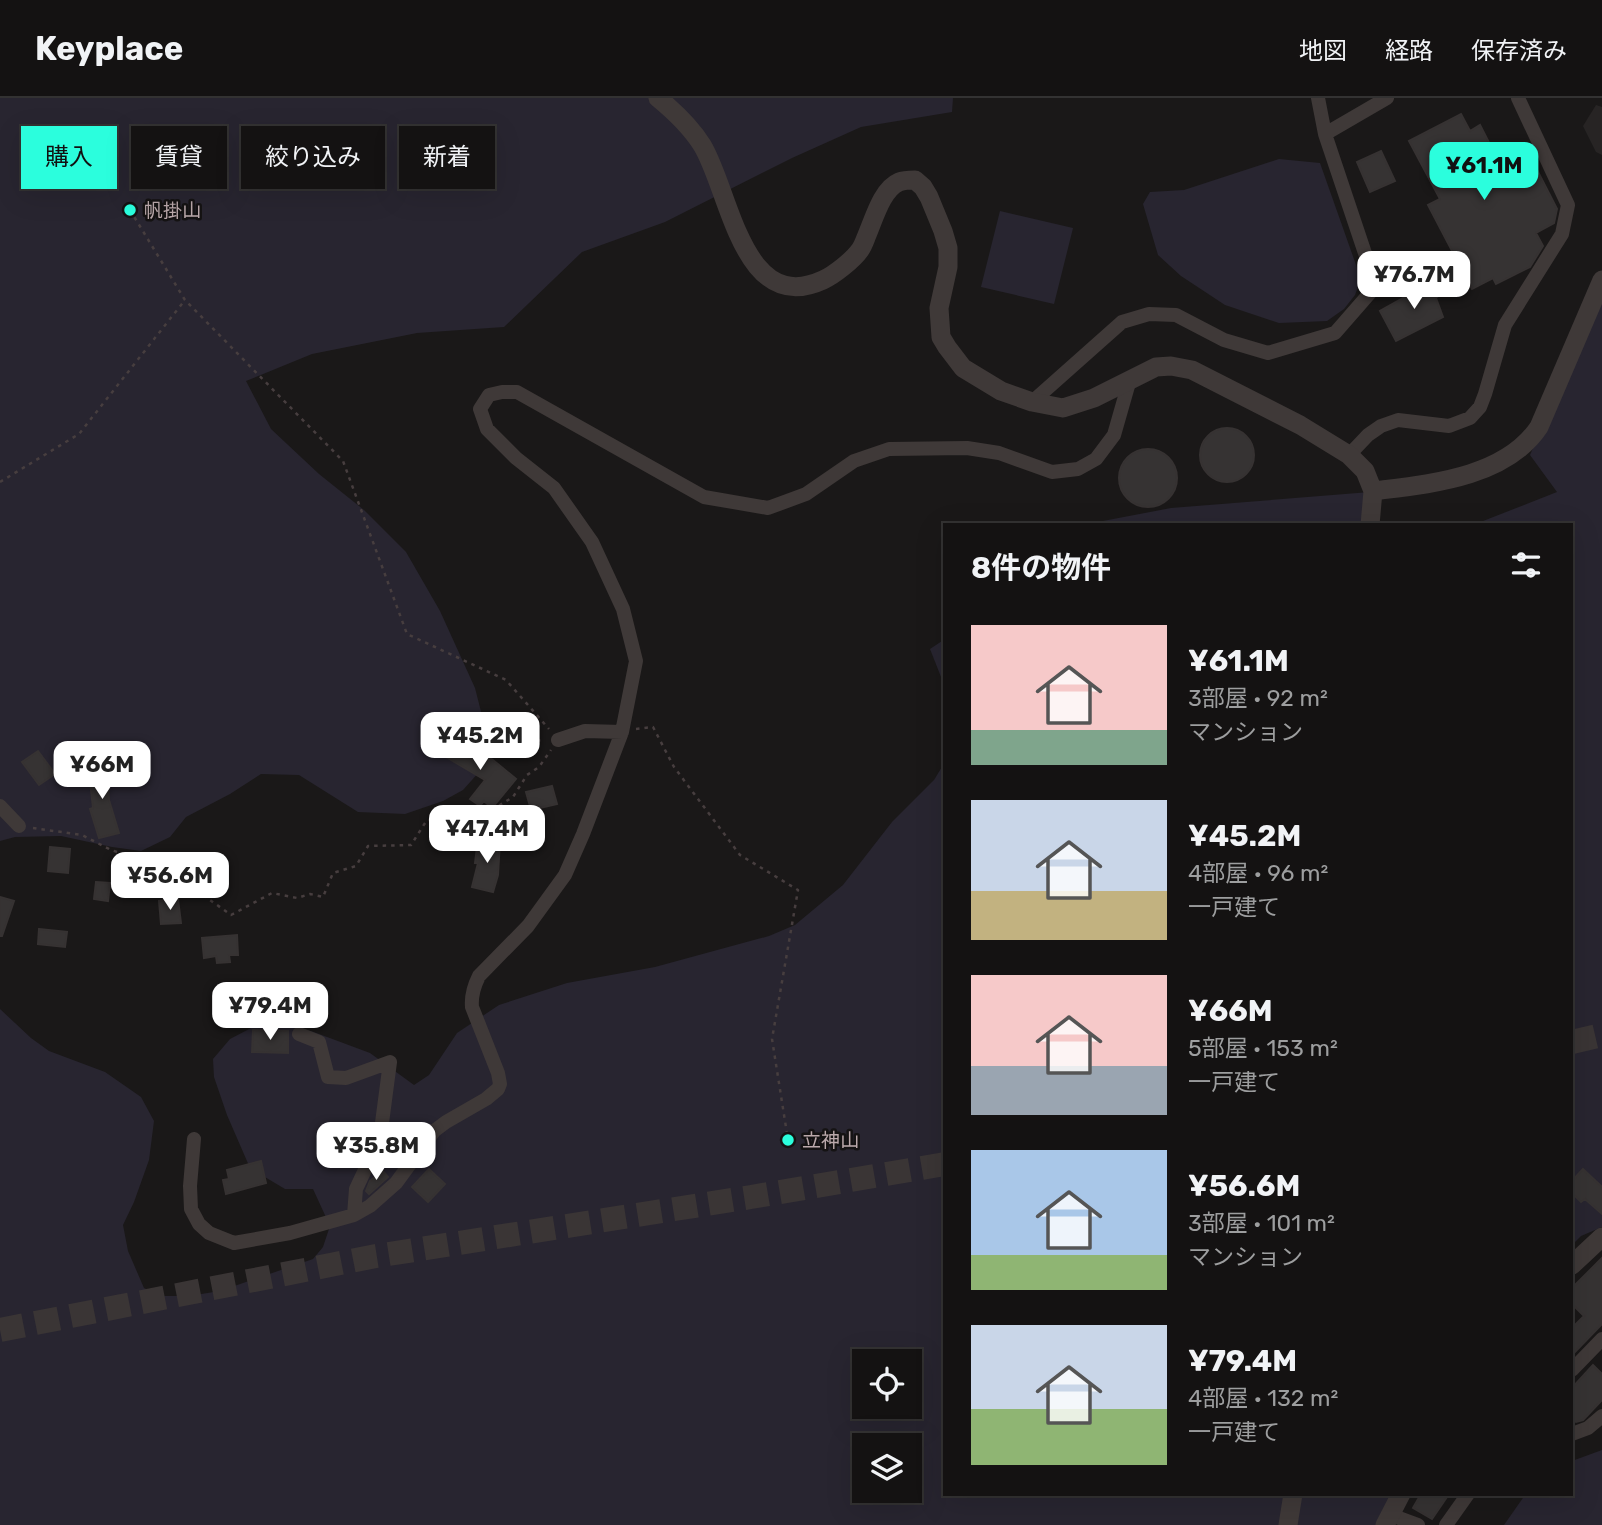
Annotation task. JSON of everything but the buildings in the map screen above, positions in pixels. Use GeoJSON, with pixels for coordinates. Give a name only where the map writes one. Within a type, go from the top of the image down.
{"type":"FeatureCollection","features":[{"type":"Feature","properties":{"kind":"street"},"geometry":{"type":"LineString","coordinates":[[658,98],[684,121],[703,146],[746,250],[762,273],[781,285],[801,286],[823,280],[837,272],[861,250],[887,189],[900,181],[915,180],[929,197],[948,248],[948,267],[939,308],[941,337],[963,368],[1002,391],[1031,402],[1063,408],[1094,398],[1156,367],[1171,366],[1192,370],[1300,425],[1349,455],[1365,471],[1373,491],[1370,523]]}},
{"type":"Feature","properties":{"kind":"street"},"geometry":{"type":"LineString","coordinates":[[1031,402],[1122,322],[1149,313],[1176,315],[1224,340],[1268,353],[1335,333],[1376,286],[1325,134],[1318,98]]}},
{"type":"Feature","properties":{"kind":"street"},"geometry":{"type":"LineString","coordinates":[[1325,134],[1387,98]]}},
{"type":"Feature","properties":{"kind":"street"},"geometry":{"type":"LineString","coordinates":[[1349,455],[1368,435],[1381,426],[1398,420],[1449,426],[1470,418],[1480,407],[1485,394],[1505,326],[1562,234],[1568,205],[1518,98]]}},
{"type":"Feature","properties":{"kind":"street"},"geometry":{"type":"LineString","coordinates":[[1373,491],[1469,474],[1495,464],[1528,441],[1539,428],[1602,281]]}},
{"type":"Feature","properties":{"kind":"street"},"geometry":{"type":"LineString","coordinates":[[194,1139],[191,1209],[209,1233],[234,1243],[290,1233],[354,1214],[370,1206],[397,1183],[434,1131],[486,1100],[500,1084],[472,1007],[475,984],[479,976],[528,926],[565,875],[622,732],[636,661],[623,609],[592,542],[554,488],[516,458],[487,429],[480,409],[489,395],[517,392],[704,497],[768,508],[806,494],[854,461],[889,449],[967,447],[999,453],[1052,472],[1079,468],[1096,459],[1114,435],[1130,379]]}},
{"type":"Feature","properties":{"kind":"street"},"geometry":{"type":"LineString","coordinates":[[558,740],[585,731],[622,732]]}},
{"type":"Feature","properties":{"kind":"street"},"geometry":{"type":"LineString","coordinates":[[0,806],[19,826]]}},
{"type":"Feature","properties":{"kind":"street"},"geometry":{"type":"LineString","coordinates":[[299,1034],[318,1042],[328,1077],[346,1078],[390,1062],[380,1138],[356,1188],[354,1214]]}},
{"type":"Feature","properties":{"kind":"street"},"geometry":{"type":"LineString","coordinates":[[1573,1264],[1602,1237]]}},
{"type":"Feature","properties":{"kind":"street"},"geometry":{"type":"LineString","coordinates":[[1573,1369],[1602,1339]]}},
{"type":"Feature","properties":{"kind":"street"},"geometry":{"type":"LineString","coordinates":[[1573,1434],[1588,1428],[1602,1416]]}},
{"type":"Feature","properties":{"kind":"street"},"geometry":{"type":"LineString","coordinates":[[1288,1525],[1293,1496]]}},
{"type":"Feature","properties":{"kind":"street"},"geometry":{"type":"LineString","coordinates":[[1400,1496],[1388,1520],[1418,1525]]}},
{"type":"Feature","properties":{"kind":"street"},"geometry":{"type":"LineString","coordinates":[[1446,1525],[1467,1496]]}},
{"type":"Feature","properties":{"kind":"path"},"geometry":{"type":"LineString","coordinates":[[130,210],[185,300],[343,461],[407,634],[506,680],[558,740]]}},
{"type":"Feature","properties":{"kind":"path"},"geometry":{"type":"LineString","coordinates":[[0,482],[79,434],[185,300]]}},
{"type":"Feature","properties":{"kind":"path"},"geometry":{"type":"LineString","coordinates":[[440,738],[456,727],[522,742],[558,740]]}},
{"type":"Feature","properties":{"kind":"path"},"geometry":{"type":"LineString","coordinates":[[622,732],[653,727],[674,767],[740,855],[798,890],[772,1038],[788,1140]]}},
{"type":"Feature","properties":{"kind":"path"},"geometry":{"type":"LineString","coordinates":[[19,826],[82,835],[178,878],[180,895],[203,895],[231,915],[272,893],[297,898],[310,894],[323,897],[333,873],[356,866],[368,846],[411,845],[427,820],[475,823],[513,797],[527,775],[539,767],[558,740]]}},
{"type":"Feature","properties":{"kind":"shaded area"},"geometry":{"type":"Polygon","coordinates":[[[0,98],[953,98],[952,112],[861,127],[792,158],[665,222],[582,252],[504,327],[417,333],[312,354],[246,381],[271,429],[319,474],[364,510],[406,552],[440,611],[475,688],[487,735],[480,771],[463,790],[443,801],[405,814],[358,812],[299,775],[261,774],[186,817],[170,837],[141,851],[61,836],[15,837],[0,841],[0,98]]]}},
{"type":"Feature","properties":{"kind":"shaded area"},"geometry":{"type":"Polygon","coordinates":[[[1596,105],[1602,107],[1602,155],[1596,152],[1583,126],[1596,105]]]}},
{"type":"Feature","properties":{"kind":"shaded area"},"geometry":{"type":"Polygon","coordinates":[[[1279,159],[1320,163],[1361,279],[1355,295],[1344,309],[1327,321],[1279,323],[1225,305],[1181,276],[1158,255],[1143,204],[1150,192],[1184,190],[1279,159]]]}},
{"type":"Feature","properties":{"kind":"shaded area"},"geometry":{"type":"Polygon","coordinates":[[[1000,211],[1073,228],[1054,304],[981,287],[1000,211]]]}},
{"type":"Feature","properties":{"kind":"shaded area"},"geometry":{"type":"Polygon","coordinates":[[[1602,291],[1602,1227],[1581,1236],[1573,1244],[1573,523],[1478,523],[1557,492],[1530,455],[1602,291]]]}},
{"type":"Feature","properties":{"kind":"shaded area"},"geometry":{"type":"Polygon","coordinates":[[[1370,492],[1367,523],[1092,523],[1171,508],[1370,492]]]}},
{"type":"Feature","properties":{"kind":"shaded area"},"geometry":{"type":"Polygon","coordinates":[[[943,640],[943,682],[930,649],[943,640]]]}},
{"type":"Feature","properties":{"kind":"shaded area"},"geometry":{"type":"Polygon","coordinates":[[[943,765],[943,1496],[1394,1496],[1380,1525],[0,1525],[0,1009],[49,1051],[105,1072],[141,1097],[154,1121],[149,1160],[123,1225],[128,1251],[144,1288],[161,1296],[189,1296],[220,1291],[313,1259],[323,1247],[330,1226],[313,1189],[285,1189],[250,1168],[214,1077],[213,1059],[230,1039],[253,1027],[276,1024],[311,1031],[370,1053],[414,1085],[429,1075],[457,1033],[499,1005],[567,983],[655,967],[769,936],[795,925],[843,885],[892,822],[934,780],[943,765]]]}},
{"type":"Feature","properties":{"kind":"shaded area"},"geometry":{"type":"Polygon","coordinates":[[[1602,1450],[1602,1525],[1504,1525],[1524,1496],[1573,1496],[1573,1461],[1602,1450]]]}},
{"type":"Feature","properties":{"kind":"tunnel"},"geometry":{"type":"LineString","coordinates":[[1573,1042],[1602,1035]]}},
{"type":"Feature","properties":{"kind":"tunnel"},"geometry":{"type":"LineString","coordinates":[[0,1330],[376,1256],[943,1164]]}},
{"type":"Feature","properties":{"kind":"place","name":"帆掛山"},"geometry":{"type":"Point","coordinates":[130,210]}},
{"type":"Feature","properties":{"kind":"place","name":"立神山"},"geometry":{"type":"Point","coordinates":[788,1140]}}]}
